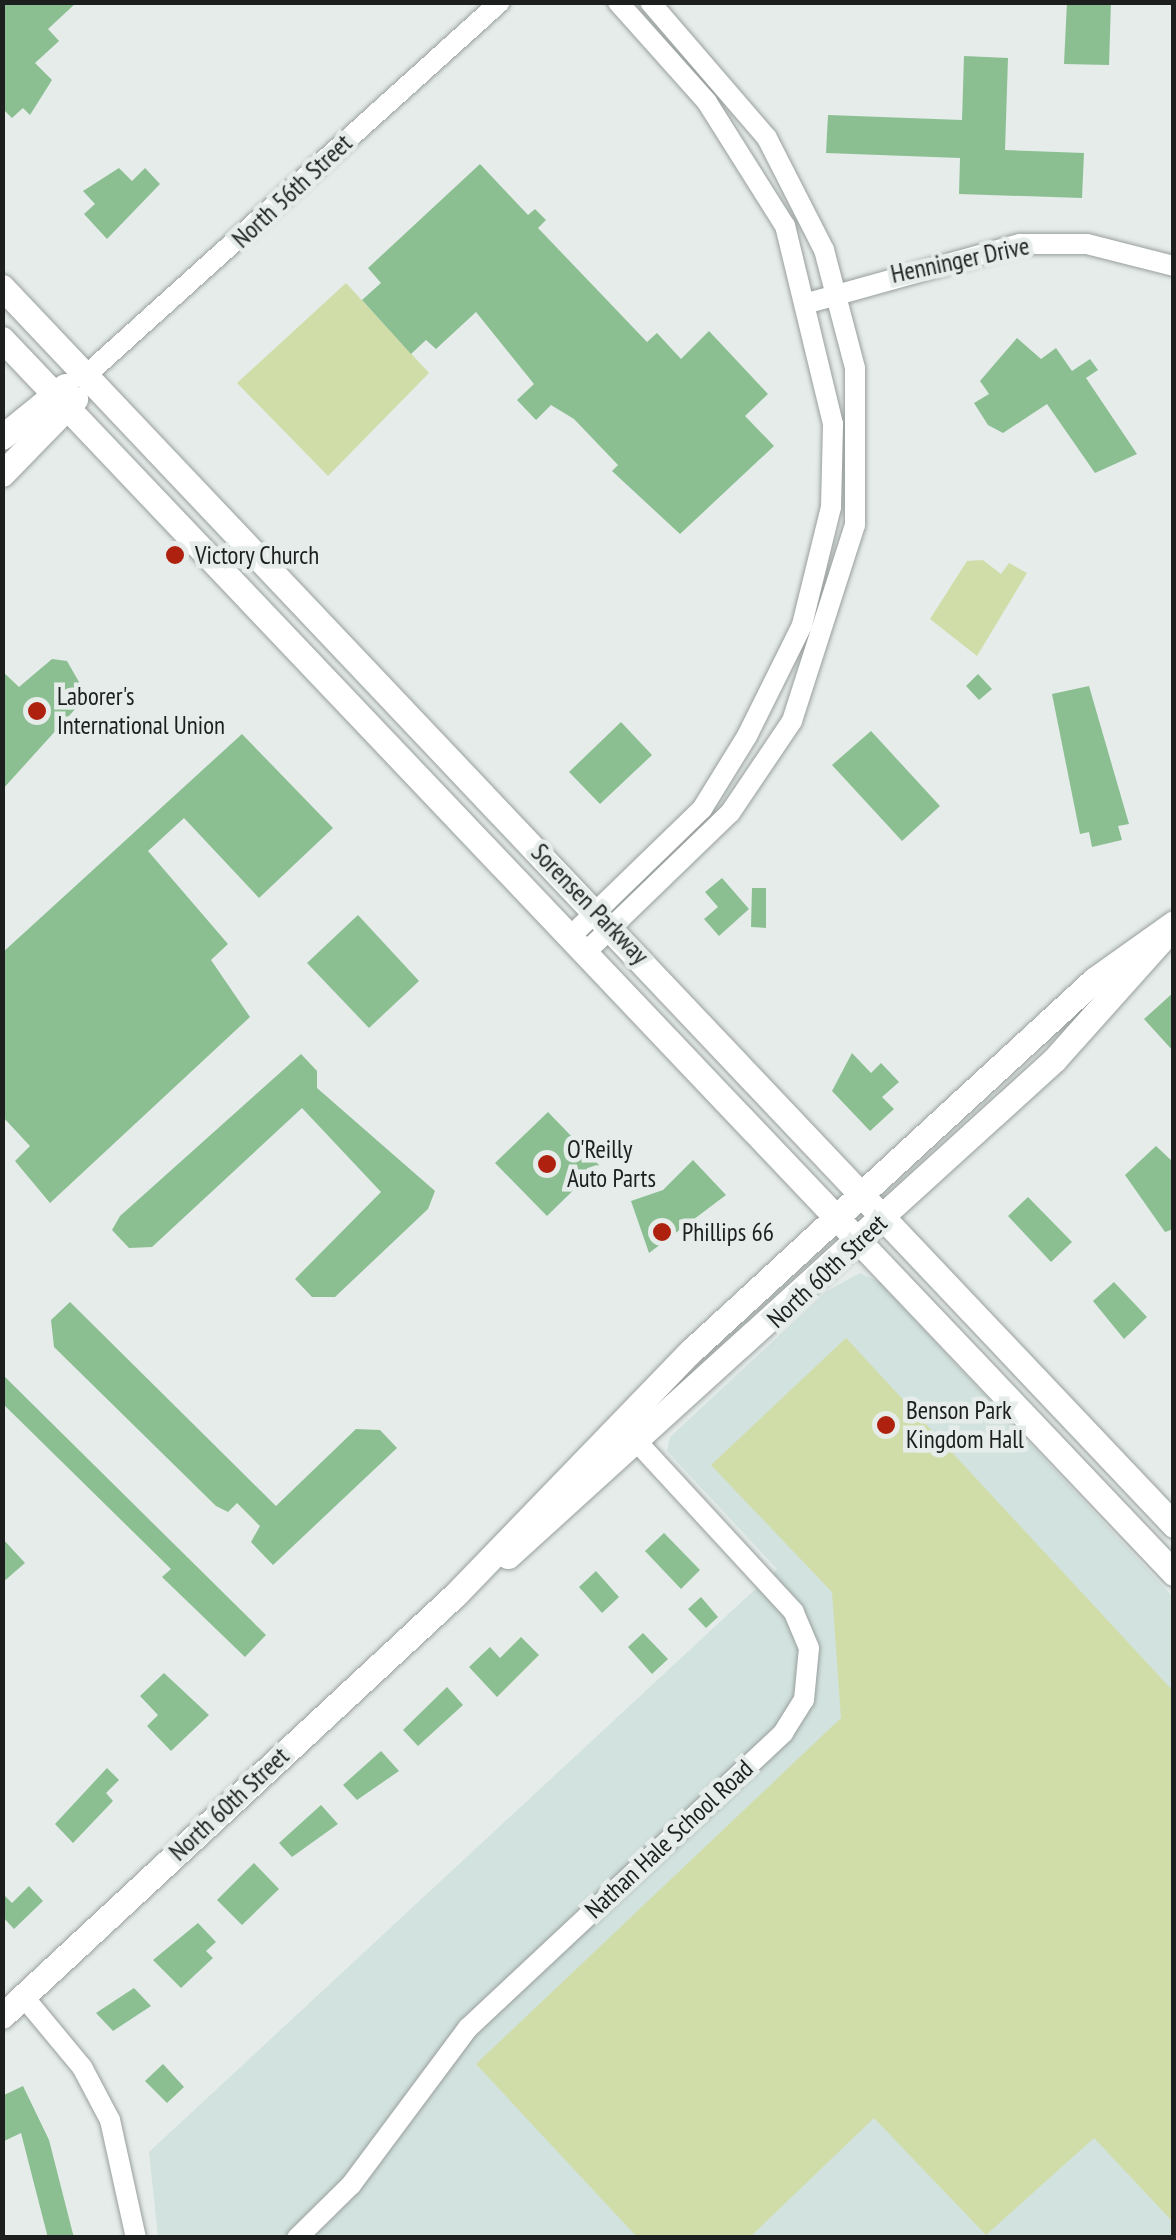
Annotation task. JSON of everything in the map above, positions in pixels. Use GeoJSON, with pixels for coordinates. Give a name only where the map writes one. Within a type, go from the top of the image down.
{"type":"FeatureCollection","features":[{"type":"Feature","properties":{"kind":"main road","name":"Sorensen Parkway"},"geometry":{"type":"LineString","coordinates":[[2,287],[84,378],[606,919],[1174,1525]]}},
{"type":"Feature","properties":{"kind":"main road","name":"Sorensen Parkway"},"geometry":{"type":"LineString","coordinates":[[2,340],[582,941],[1174,1573]]}},
{"type":"Feature","properties":{"kind":"main road"},"geometry":{"type":"LineString","coordinates":[[2,437],[51,392],[84,378]]}},
{"type":"Feature","properties":{"kind":"main road"},"geometry":{"type":"LineString","coordinates":[[2,474],[70,412],[84,378]]}},
{"type":"Feature","properties":{"kind":"main road","name":"North 60th Street"},"geometry":{"type":"LineString","coordinates":[[2,2016],[456,1594],[639,1444],[885,1218],[1104,1010],[1174,923],[1094,980],[838,1214],[618,1420],[456,1594]]}},
{"type":"Feature","properties":{"kind":"street","name":"North 56th Street"},"geometry":{"type":"LineString","coordinates":[[84,378],[500,2]]}},
{"type":"Feature","properties":{"kind":"street"},"geometry":{"type":"LineString","coordinates":[[606,919],[702,809],[802,626],[831,507],[833,424],[808,303],[784,226],[750,164],[618,2]]}},
{"type":"Feature","properties":{"kind":"street"},"geometry":{"type":"LineString","coordinates":[[582,941],[730,813],[792,721],[834,610],[855,525],[860,427],[838,296],[767,138],[650,2]]}},
{"type":"Feature","properties":{"kind":"street","name":"Henninger Drive"},"geometry":{"type":"LineString","coordinates":[[808,303],[1036,243],[1087,244],[1174,266]]}},
{"type":"Feature","properties":{"kind":"street","name":"Nathan Hale School Road"},"geometry":{"type":"LineString","coordinates":[[297,2238],[351,2185],[468,2028],[783,1733],[804,1700],[809,1648],[794,1612],[618,1420]]}},
{"type":"Feature","properties":{"kind":"street"},"geometry":{"type":"LineString","coordinates":[[23,1996],[82,2067],[110,2120],[136,2238]]}},
{"type":"Feature","properties":{"kind":"shaded area"},"geometry":{"type":"Polygon","coordinates":[[[860,1273],[879,1282],[1173,1597],[1173,2237],[158,2237],[149,2152],[777,1569],[667,1451],[670,1437],[827,1291],[860,1273]]]}},
{"type":"Feature","properties":{"kind":"green space"},"geometry":{"type":"Polygon","coordinates":[[[346,283],[429,373],[328,476],[237,383],[346,283]]]}},
{"type":"Feature","properties":{"kind":"green space"},"geometry":{"type":"Polygon","coordinates":[[[983,560],[1001,574],[1009,563],[1027,573],[977,656],[930,619],[967,561],[983,560]]]}},
{"type":"Feature","properties":{"kind":"green space"},"geometry":{"type":"Polygon","coordinates":[[[846,1338],[1173,1691],[1173,2222],[1094,2138],[986,2235],[874,2118],[750,2237],[637,2237],[476,2064],[841,1718],[832,1592],[711,1465],[846,1338]]]}},
{"type":"Feature","properties":{"kind":"building"},"geometry":{"type":"Polygon","coordinates":[[[2,2],[77,2],[48,29],[59,41],[35,63],[52,80],[30,115],[23,108],[12,118],[2,108],[2,2]]]}},
{"type":"Feature","properties":{"kind":"building"},"geometry":{"type":"Polygon","coordinates":[[[1067,2],[1111,2],[1109,65],[1064,64],[1067,2]]]}},
{"type":"Feature","properties":{"kind":"building"},"geometry":{"type":"Polygon","coordinates":[[[964,56],[1008,58],[1005,150],[1084,153],[1082,198],[959,194],[960,158],[826,153],[828,115],[962,120],[964,56]]]}},
{"type":"Feature","properties":{"kind":"building"},"geometry":{"type":"Polygon","coordinates":[[[480,164],[528,215],[535,209],[546,220],[538,228],[647,342],[657,333],[681,359],[709,331],[768,394],[745,416],[774,446],[680,534],[612,471],[618,465],[574,419],[551,405],[536,420],[517,400],[534,384],[476,312],[436,349],[426,340],[411,354],[362,300],[381,283],[368,268],[480,164]]]}},
{"type":"Feature","properties":{"kind":"building"},"geometry":{"type":"Polygon","coordinates":[[[119,168],[132,181],[145,168],[160,184],[107,239],[84,214],[95,204],[83,191],[119,168]]]}},
{"type":"Feature","properties":{"kind":"building"},"geometry":{"type":"Polygon","coordinates":[[[1017,338],[1041,359],[1056,348],[1072,371],[1090,359],[1098,370],[1086,378],[1137,454],[1095,473],[1047,404],[1003,433],[988,425],[974,403],[989,394],[980,381],[1017,338]]]}},
{"type":"Feature","properties":{"kind":"building","name":"Laborer's International Union"},"geometry":{"type":"Polygon","coordinates":[[[52,659],[67,661],[87,696],[2,790],[2,671],[19,687],[52,659]]]}},
{"type":"Feature","properties":{"kind":"building"},"geometry":{"type":"Polygon","coordinates":[[[978,674],[992,689],[979,700],[966,686],[978,674]]]}},
{"type":"Feature","properties":{"kind":"building"},"geometry":{"type":"Polygon","coordinates":[[[1089,686],[1129,824],[1118,826],[1122,840],[1092,847],[1089,832],[1080,834],[1052,694],[1089,686]]]}},
{"type":"Feature","properties":{"kind":"building"},"geometry":{"type":"Polygon","coordinates":[[[621,722],[652,755],[600,804],[569,772],[621,722]]]}},
{"type":"Feature","properties":{"kind":"building"},"geometry":{"type":"Polygon","coordinates":[[[871,731],[940,806],[902,841],[832,765],[871,731]]]}},
{"type":"Feature","properties":{"kind":"building"},"geometry":{"type":"Polygon","coordinates":[[[242,734],[333,828],[259,898],[184,818],[148,851],[228,944],[211,960],[250,1017],[50,1203],[15,1161],[30,1146],[2,1116],[2,953],[242,734]]]}},
{"type":"Feature","properties":{"kind":"building"},"geometry":{"type":"Polygon","coordinates":[[[722,878],[749,909],[719,936],[704,919],[718,907],[705,892],[722,878]]]}},
{"type":"Feature","properties":{"kind":"building"},"geometry":{"type":"Polygon","coordinates":[[[752,888],[766,888],[766,928],[751,927],[752,888]]]}},
{"type":"Feature","properties":{"kind":"building"},"geometry":{"type":"Polygon","coordinates":[[[358,915],[419,981],[369,1028],[307,963],[358,915]]]}},
{"type":"Feature","properties":{"kind":"building"},"geometry":{"type":"Polygon","coordinates":[[[1174,992],[1174,1052],[1144,1019],[1174,992]]]}},
{"type":"Feature","properties":{"kind":"building"},"geometry":{"type":"Polygon","coordinates":[[[852,1053],[871,1073],[881,1063],[899,1082],[882,1097],[894,1109],[870,1131],[832,1091],[852,1053]]]}},
{"type":"Feature","properties":{"kind":"building"},"geometry":{"type":"Polygon","coordinates":[[[301,1054],[317,1071],[317,1088],[435,1191],[428,1209],[335,1297],[312,1297],[295,1279],[381,1192],[302,1108],[152,1247],[129,1248],[112,1230],[120,1216],[301,1054]]]}},
{"type":"Feature","properties":{"kind":"building","name":"O'Reilly Auto Parts"},"geometry":{"type":"Polygon","coordinates":[[[548,1112],[599,1165],[547,1216],[495,1163],[548,1112]]]}},
{"type":"Feature","properties":{"kind":"building"},"geometry":{"type":"Polygon","coordinates":[[[1156,1146],[1174,1163],[1174,1229],[1165,1232],[1125,1175],[1156,1146]]]}},
{"type":"Feature","properties":{"kind":"building","name":"Phillips 66"},"geometry":{"type":"Polygon","coordinates":[[[693,1160],[726,1195],[649,1253],[631,1201],[663,1190],[693,1160]]]}},
{"type":"Feature","properties":{"kind":"building"},"geometry":{"type":"Polygon","coordinates":[[[1028,1197],[1072,1242],[1051,1262],[1008,1216],[1028,1197]]]}},
{"type":"Feature","properties":{"kind":"building"},"geometry":{"type":"Polygon","coordinates":[[[1114,1282],[1147,1317],[1124,1339],[1093,1301],[1114,1282]]]}},
{"type":"Feature","properties":{"kind":"building"},"geometry":{"type":"Polygon","coordinates":[[[70,1302],[276,1506],[356,1429],[380,1430],[397,1448],[273,1565],[251,1542],[260,1526],[237,1503],[228,1512],[216,1506],[54,1347],[51,1320],[70,1302]]]}},
{"type":"Feature","properties":{"kind":"building"},"geometry":{"type":"Polygon","coordinates":[[[2,1374],[266,1635],[245,1657],[162,1577],[171,1569],[2,1403],[2,1374]]]}},
{"type":"Feature","properties":{"kind":"building"},"geometry":{"type":"Polygon","coordinates":[[[664,1533],[700,1570],[681,1589],[645,1551],[664,1533]]]}},
{"type":"Feature","properties":{"kind":"building"},"geometry":{"type":"Polygon","coordinates":[[[2,1538],[25,1563],[2,1583],[2,1538]]]}},
{"type":"Feature","properties":{"kind":"building"},"geometry":{"type":"Polygon","coordinates":[[[596,1571],[619,1597],[602,1613],[579,1587],[596,1571]]]}},
{"type":"Feature","properties":{"kind":"building"},"geometry":{"type":"Polygon","coordinates":[[[701,1597],[718,1617],[706,1628],[688,1609],[701,1597]]]}},
{"type":"Feature","properties":{"kind":"building"},"geometry":{"type":"Polygon","coordinates":[[[643,1633],[668,1659],[652,1674],[628,1647],[643,1633]]]}},
{"type":"Feature","properties":{"kind":"building"},"geometry":{"type":"Polygon","coordinates":[[[521,1637],[539,1655],[497,1697],[469,1667],[490,1647],[500,1658],[521,1637]]]}},
{"type":"Feature","properties":{"kind":"building"},"geometry":{"type":"Polygon","coordinates":[[[164,1673],[209,1715],[171,1751],[147,1726],[158,1715],[140,1696],[164,1673]]]}},
{"type":"Feature","properties":{"kind":"building"},"geometry":{"type":"Polygon","coordinates":[[[447,1687],[463,1705],[418,1746],[403,1730],[447,1687]]]}},
{"type":"Feature","properties":{"kind":"building"},"geometry":{"type":"Polygon","coordinates":[[[381,1751],[399,1771],[357,1800],[343,1785],[381,1751]]]}},
{"type":"Feature","properties":{"kind":"building"},"geometry":{"type":"Polygon","coordinates":[[[107,1768],[119,1780],[106,1793],[113,1801],[73,1843],[55,1824],[107,1768]]]}},
{"type":"Feature","properties":{"kind":"building"},"geometry":{"type":"Polygon","coordinates":[[[321,1805],[338,1824],[292,1857],[279,1843],[321,1805]]]}},
{"type":"Feature","properties":{"kind":"building"},"geometry":{"type":"Polygon","coordinates":[[[254,1863],[279,1889],[242,1925],[217,1900],[254,1863]]]}},
{"type":"Feature","properties":{"kind":"building"},"geometry":{"type":"Polygon","coordinates":[[[29,1886],[43,1901],[14,1929],[2,1916],[2,1893],[12,1903],[29,1886]]]}},
{"type":"Feature","properties":{"kind":"building"},"geometry":{"type":"Polygon","coordinates":[[[198,1923],[216,1942],[206,1951],[213,1958],[181,1988],[153,1960],[198,1923]]]}},
{"type":"Feature","properties":{"kind":"building"},"geometry":{"type":"Polygon","coordinates":[[[134,1988],[151,2006],[113,2031],[96,2013],[134,1988]]]}},
{"type":"Feature","properties":{"kind":"building"},"geometry":{"type":"Polygon","coordinates":[[[163,2064],[184,2087],[167,2103],[145,2081],[163,2064]]]}},
{"type":"Feature","properties":{"kind":"building"},"geometry":{"type":"Polygon","coordinates":[[[23,2086],[49,2140],[74,2238],[48,2238],[21,2133],[2,2142],[2,2096],[23,2086]]]}},
{"type":"Feature","properties":{"kind":"place","name":"Victory Church"},"geometry":{"type":"Point","coordinates":[175,555]}},
{"type":"Feature","properties":{"kind":"place","name":"Laborer's International Union"},"geometry":{"type":"Point","coordinates":[37,711]}},
{"type":"Feature","properties":{"kind":"place","name":"O'Reilly Auto Parts"},"geometry":{"type":"Point","coordinates":[547,1164]}},
{"type":"Feature","properties":{"kind":"place","name":"Phillips 66"},"geometry":{"type":"Point","coordinates":[662,1232]}},
{"type":"Feature","properties":{"kind":"place","name":"Benson Park Kingdom Hall"},"geometry":{"type":"Point","coordinates":[886,1425]}}]}
